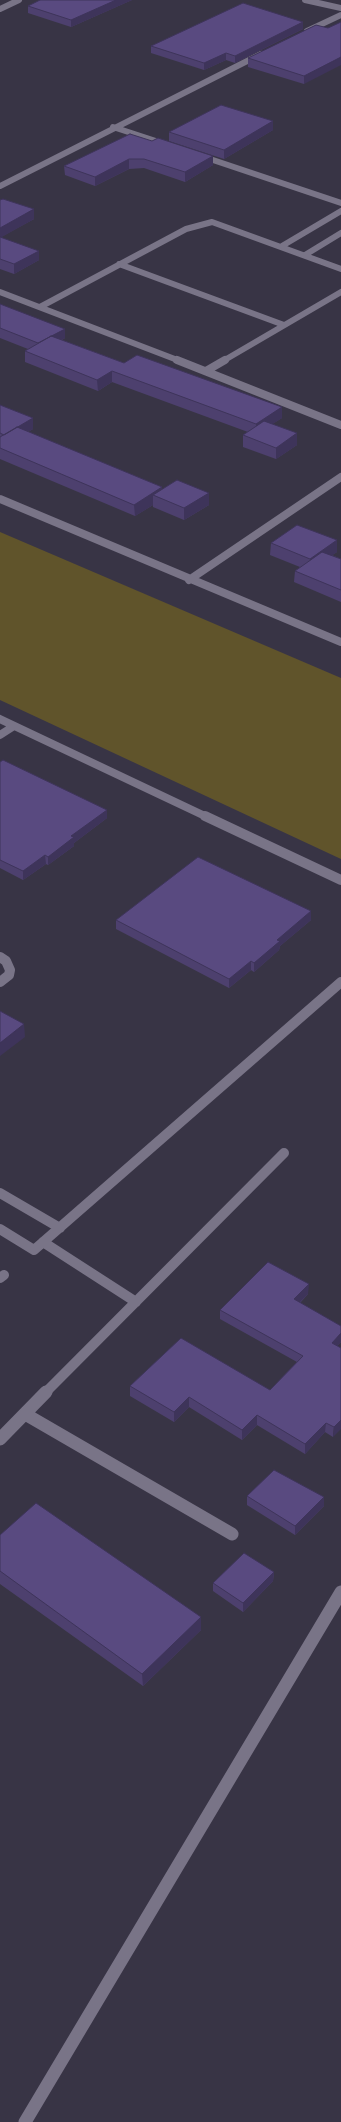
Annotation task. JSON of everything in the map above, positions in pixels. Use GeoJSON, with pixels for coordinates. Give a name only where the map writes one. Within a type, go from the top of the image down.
{"type":"FeatureCollection","features":[{"type":"Feature","properties":{"kind":"street"},"geometry":{"type":"LineString","coordinates":[[0,8],[20,0]]}},
{"type":"Feature","properties":{"kind":"street"},"geometry":{"type":"LineString","coordinates":[[305,0],[341,8]]}},
{"type":"Feature","properties":{"kind":"street"},"geometry":{"type":"LineString","coordinates":[[298,36],[341,15]]}},
{"type":"Feature","properties":{"kind":"street"},"geometry":{"type":"LineString","coordinates":[[0,186],[113,127],[270,50]]}},
{"type":"Feature","properties":{"kind":"street"},"geometry":{"type":"LineString","coordinates":[[113,127],[172,147]]}},
{"type":"Feature","properties":{"kind":"street"},"geometry":{"type":"LineString","coordinates":[[194,154],[341,203]]}},
{"type":"Feature","properties":{"kind":"street"},"geometry":{"type":"LineString","coordinates":[[282,246],[341,211]]}},
{"type":"Feature","properties":{"kind":"street"},"geometry":{"type":"LineString","coordinates":[[40,308],[186,229],[212,222],[282,246],[341,269]]}},
{"type":"Feature","properties":{"kind":"street"},"geometry":{"type":"LineString","coordinates":[[305,255],[341,233]]}},
{"type":"Feature","properties":{"kind":"street"},"geometry":{"type":"LineString","coordinates":[[119,264],[284,325]]}},
{"type":"Feature","properties":{"kind":"street"},"geometry":{"type":"LineString","coordinates":[[0,292],[206,371],[341,425]]}},
{"type":"Feature","properties":{"kind":"street"},"geometry":{"type":"LineString","coordinates":[[206,371],[341,292]]}},
{"type":"Feature","properties":{"kind":"street"},"geometry":{"type":"LineString","coordinates":[[189,580],[341,477]]}},
{"type":"Feature","properties":{"kind":"street"},"geometry":{"type":"LineString","coordinates":[[0,499],[189,580],[341,642]]}},
{"type":"Feature","properties":{"kind":"street"},"geometry":{"type":"LineString","coordinates":[[0,719],[341,880]]}},
{"type":"Feature","properties":{"kind":"street"},"geometry":{"type":"LineString","coordinates":[[0,735],[14,726]]}},
{"type":"Feature","properties":{"kind":"street"},"geometry":{"type":"LineString","coordinates":[[0,957],[6,960],[10,970],[9,975],[0,982]]}},
{"type":"Feature","properties":{"kind":"street"},"geometry":{"type":"LineString","coordinates":[[0,1230],[34,1250],[341,982]]}},
{"type":"Feature","properties":{"kind":"street"},"geometry":{"type":"LineString","coordinates":[[0,1439],[284,1153]]}},
{"type":"Feature","properties":{"kind":"street"},"geometry":{"type":"LineString","coordinates":[[0,1193],[60,1228]]}},
{"type":"Feature","properties":{"kind":"street"},"geometry":{"type":"LineString","coordinates":[[43,1242],[136,1302]]}},
{"type":"Feature","properties":{"kind":"street"},"geometry":{"type":"LineString","coordinates":[[25,1414],[232,1534]]}},
{"type":"Feature","properties":{"kind":"street"},"geometry":{"type":"LineString","coordinates":[[24,2122],[341,1592]]}},
{"type":"Feature","properties":{"kind":"shaded area"},"geometry":{"type":"Polygon","coordinates":[[[0,532],[341,678],[341,859],[0,700],[0,532]]]}},
{"type":"Feature","properties":{"kind":"building"},"geometry":{"type":"Polygon","coordinates":[[[40,0],[116,0],[71,20],[28,6],[40,0]]]}},
{"type":"Feature","properties":{"kind":"building"},"geometry":{"type":"Polygon","coordinates":[[[243,3],[303,22],[235,56],[226,53],[204,63],[151,46],[243,3]]]}},
{"type":"Feature","properties":{"kind":"building"},"geometry":{"type":"Polygon","coordinates":[[[341,22],[341,57],[304,76],[248,58],[316,25],[328,28],[341,22]]]}},
{"type":"Feature","properties":{"kind":"building"},"geometry":{"type":"Polygon","coordinates":[[[221,105],[273,121],[224,150],[169,132],[221,105]]]}},
{"type":"Feature","properties":{"kind":"building"},"geometry":{"type":"Polygon","coordinates":[[[130,134],[152,141],[158,138],[213,156],[185,172],[144,159],[129,159],[95,177],[64,166],[130,134]]]}},
{"type":"Feature","properties":{"kind":"building"},"geometry":{"type":"Polygon","coordinates":[[[3,199],[34,209],[0,228],[0,200],[3,199]]]}},
{"type":"Feature","properties":{"kind":"building"},"geometry":{"type":"Polygon","coordinates":[[[0,237],[39,251],[14,264],[0,259],[0,237]]]}},
{"type":"Feature","properties":{"kind":"building"},"geometry":{"type":"Polygon","coordinates":[[[0,304],[65,329],[38,343],[0,328],[0,304]]]}},
{"type":"Feature","properties":{"kind":"building"},"geometry":{"type":"Polygon","coordinates":[[[51,336],[124,363],[137,355],[282,407],[256,424],[112,371],[97,380],[25,351],[51,336]]]}},
{"type":"Feature","properties":{"kind":"building"},"geometry":{"type":"Polygon","coordinates":[[[0,405],[33,418],[4,435],[0,433],[0,405]]]}},
{"type":"Feature","properties":{"kind":"building"},"geometry":{"type":"Polygon","coordinates":[[[264,421],[297,433],[276,448],[243,435],[264,421]]]}},
{"type":"Feature","properties":{"kind":"building"},"geometry":{"type":"Polygon","coordinates":[[[17,427],[162,487],[134,505],[0,448],[0,437],[17,427]]]}},
{"type":"Feature","properties":{"kind":"building"},"geometry":{"type":"Polygon","coordinates":[[[177,480],[209,493],[184,508],[153,495],[177,480]]]}},
{"type":"Feature","properties":{"kind":"building"},"geometry":{"type":"Polygon","coordinates":[[[297,525],[337,540],[310,559],[271,543],[297,525]]]}},
{"type":"Feature","properties":{"kind":"building"},"geometry":{"type":"Polygon","coordinates":[[[322,552],[341,559],[341,590],[295,571],[322,552]]]}},
{"type":"Feature","properties":{"kind":"building"},"geometry":{"type":"Polygon","coordinates":[[[3,760],[107,810],[71,836],[74,837],[48,857],[45,855],[23,871],[0,860],[0,762],[3,760]]]}},
{"type":"Feature","properties":{"kind":"building"},"geometry":{"type":"Polygon","coordinates":[[[198,857],[311,911],[277,940],[280,941],[254,963],[251,961],[229,979],[116,920],[198,857]]]}},
{"type":"Feature","properties":{"kind":"building"},"geometry":{"type":"Polygon","coordinates":[[[0,1011],[24,1024],[0,1043],[0,1011]]]}},
{"type":"Feature","properties":{"kind":"building"},"geometry":{"type":"Polygon","coordinates":[[[268,1262],[309,1284],[294,1299],[341,1326],[341,1333],[332,1343],[341,1348],[341,1420],[334,1427],[326,1423],[305,1444],[257,1415],[242,1430],[189,1397],[174,1412],[130,1386],[181,1338],[270,1390],[303,1356],[220,1310],[268,1262]]]}},
{"type":"Feature","properties":{"kind":"building"},"geometry":{"type":"Polygon","coordinates":[[[274,1470],[324,1497],[295,1526],[247,1496],[274,1470]]]}},
{"type":"Feature","properties":{"kind":"building"},"geometry":{"type":"Polygon","coordinates":[[[36,1503],[201,1617],[142,1674],[0,1571],[0,1535],[36,1503]]]}},
{"type":"Feature","properties":{"kind":"building"},"geometry":{"type":"Polygon","coordinates":[[[244,1553],[274,1572],[243,1603],[213,1583],[244,1553]]]}}]}
